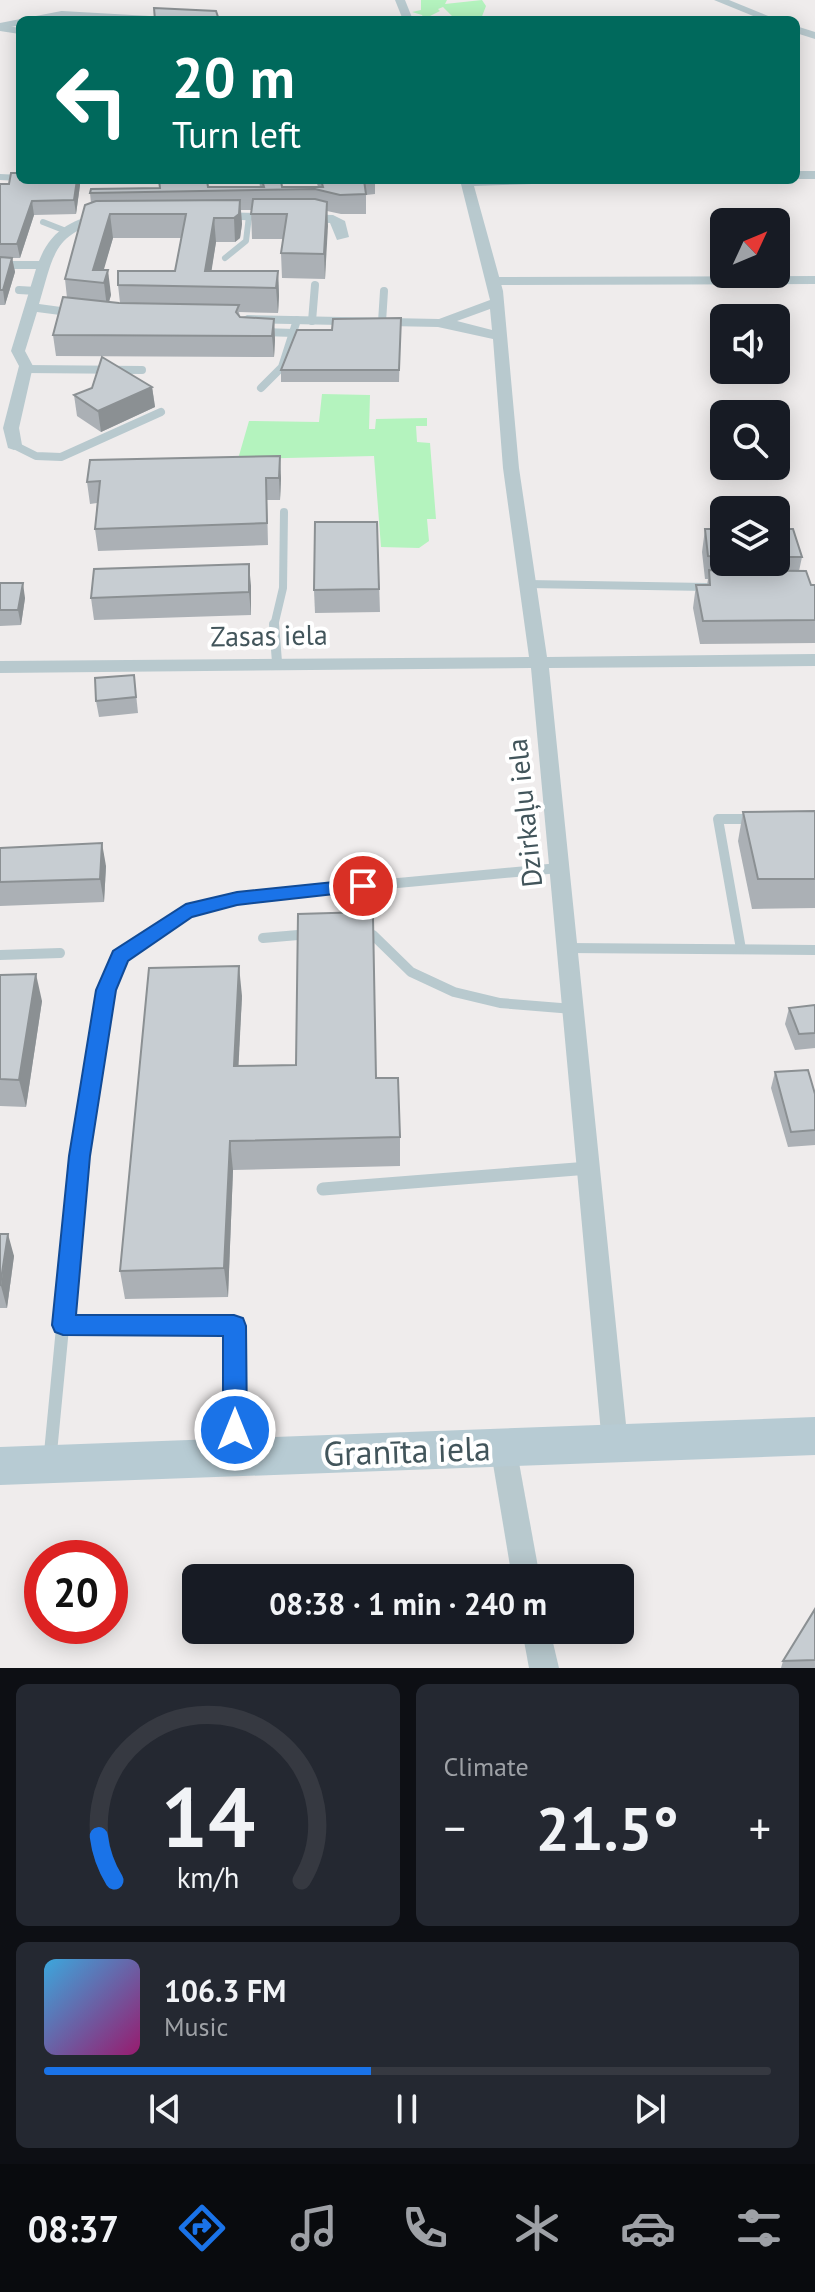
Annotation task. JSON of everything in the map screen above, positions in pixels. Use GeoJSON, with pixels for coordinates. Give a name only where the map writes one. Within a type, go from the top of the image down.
{"type":"FeatureCollection","features":[{"type":"Feature","properties":{"kind":"main road","name":"Granīta iela"},"geometry":{"type":"LineString","coordinates":[[0,1466],[815,1436]]}},
{"type":"Feature","properties":{"kind":"street"},"geometry":{"type":"LineString","coordinates":[[719,0],[762,16]]}},
{"type":"Feature","properties":{"kind":"street","name":"Dzirkaļu iela"},"geometry":{"type":"LineString","coordinates":[[467,184],[494,281],[511,468],[539,662],[615,1444]]}},
{"type":"Feature","properties":{"kind":"street"},"geometry":{"type":"LineString","coordinates":[[14,445],[11,428],[25,369],[18,351],[52,242],[66,231],[97,218],[126,216]]}},
{"type":"Feature","properties":{"kind":"street"},"geometry":{"type":"LineString","coordinates":[[203,216],[333,219],[340,224],[342,237]]}},
{"type":"Feature","properties":{"kind":"street"},"geometry":{"type":"LineString","coordinates":[[0,265],[44,265]]}},
{"type":"Feature","properties":{"kind":"street"},"geometry":{"type":"LineString","coordinates":[[438,323],[496,302]]}},
{"type":"Feature","properties":{"kind":"street"},"geometry":{"type":"LineString","coordinates":[[31,307],[100,316]]}},
{"type":"Feature","properties":{"kind":"street"},"geometry":{"type":"LineString","coordinates":[[231,319],[301,325],[438,323],[468,327],[498,336]]}},
{"type":"Feature","properties":{"kind":"street","name":"Zasas iela"},"geometry":{"type":"LineString","coordinates":[[0,667],[277,662],[815,660]]}},
{"type":"Feature","properties":{"kind":"street"},"geometry":{"type":"LineString","coordinates":[[503,1446],[524,1564]]}},
{"type":"Feature","properties":{"kind":"street"},"geometry":{"type":"LineString","coordinates":[[539,1644],[544,1668]]}},
{"type":"Feature","properties":{"kind":"lane"},"geometry":{"type":"LineString","coordinates":[[33,16],[75,13],[114,16]]}},
{"type":"Feature","properties":{"kind":"lane"},"geometry":{"type":"LineString","coordinates":[[225,258],[246,241],[249,216]]}},
{"type":"Feature","properties":{"kind":"lane"},"geometry":{"type":"LineString","coordinates":[[43,222],[66,231]]}},
{"type":"Feature","properties":{"kind":"lane"},"geometry":{"type":"LineString","coordinates":[[494,281],[815,280]]}},
{"type":"Feature","properties":{"kind":"lane"},"geometry":{"type":"LineString","coordinates":[[261,388],[272,381],[282,367],[315,285]]}},
{"type":"Feature","properties":{"kind":"lane"},"geometry":{"type":"LineString","coordinates":[[19,290],[36,291]]}},
{"type":"Feature","properties":{"kind":"lane"},"geometry":{"type":"LineString","coordinates":[[382,322],[384,291]]}},
{"type":"Feature","properties":{"kind":"lane"},"geometry":{"type":"LineString","coordinates":[[256,332],[301,325]]}},
{"type":"Feature","properties":{"kind":"lane"},"geometry":{"type":"LineString","coordinates":[[25,369],[142,370]]}},
{"type":"Feature","properties":{"kind":"lane"},"geometry":{"type":"LineString","coordinates":[[14,445],[32,456],[61,457],[161,412]]}},
{"type":"Feature","properties":{"kind":"lane"},"geometry":{"type":"LineString","coordinates":[[277,662],[274,623],[283,588],[284,512]]}},
{"type":"Feature","properties":{"kind":"lane"},"geometry":{"type":"LineString","coordinates":[[528,584],[719,587]]}},
{"type":"Feature","properties":{"kind":"lane"},"geometry":{"type":"LineString","coordinates":[[741,949],[718,819],[763,819]]}},
{"type":"Feature","properties":{"kind":"lane"},"geometry":{"type":"LineString","coordinates":[[49,1464],[79,1156],[106,990],[120,956],[186,911],[237,898],[559,868]]}},
{"type":"Feature","properties":{"kind":"lane"},"geometry":{"type":"LineString","coordinates":[[352,930],[370,933],[390,956],[448,991],[503,1005],[573,1009]]}},
{"type":"Feature","properties":{"kind":"lane"},"geometry":{"type":"LineString","coordinates":[[263,938],[323,933]]}},
{"type":"Feature","properties":{"kind":"lane"},"geometry":{"type":"LineString","coordinates":[[567,948],[815,950]]}},
{"type":"Feature","properties":{"kind":"lane"},"geometry":{"type":"LineString","coordinates":[[0,955],[60,953]]}},
{"type":"Feature","properties":{"kind":"lane"},"geometry":{"type":"LineString","coordinates":[[323,1189],[589,1168]]}},
{"type":"Feature","properties":{"kind":"lane"},"geometry":{"type":"LineString","coordinates":[[63,1325],[234,1326],[235,1457]]}},
{"type":"Feature","properties":{"kind":"green space"},"geometry":{"type":"Polygon","coordinates":[[[421,0],[447,0],[445,4],[482,0],[486,6],[482,16],[452,16],[443,7],[430,16],[412,12],[421,10],[421,0]]]}},
{"type":"Feature","properties":{"kind":"green space"},"geometry":{"type":"Polygon","coordinates":[[[322,394],[370,395],[369,429],[375,429],[376,419],[427,418],[427,426],[416,426],[417,442],[430,443],[436,519],[427,519],[429,541],[419,548],[381,547],[374,456],[238,459],[249,421],[319,422],[322,394]]]}},
{"type":"Feature","properties":{"kind":"building"},"geometry":{"type":"Polygon","coordinates":[[[154,8],[216,11],[218,16],[155,16],[154,8]]]}},
{"type":"Feature","properties":{"kind":"building"},"geometry":{"type":"Polygon","coordinates":[[[11,173],[16,173],[16,184],[76,184],[74,200],[32,201],[17,244],[0,244],[0,184],[9,184],[11,173]]]}},
{"type":"Feature","properties":{"kind":"building"},"geometry":{"type":"Polygon","coordinates":[[[160,184],[323,187],[322,184],[365,184],[366,194],[340,195],[315,189],[90,193],[91,189],[160,188],[160,184]]]}},
{"type":"Feature","properties":{"kind":"building"},"geometry":{"type":"Polygon","coordinates":[[[253,199],[315,199],[327,202],[324,254],[281,253],[287,214],[251,214],[253,199]]]}},
{"type":"Feature","properties":{"kind":"building"},"geometry":{"type":"Polygon","coordinates":[[[240,200],[239,214],[234,218],[214,218],[205,271],[278,271],[276,288],[118,285],[118,271],[175,271],[186,214],[110,214],[93,270],[108,270],[104,283],[65,279],[85,205],[96,201],[240,200]]]}},
{"type":"Feature","properties":{"kind":"building"},"geometry":{"type":"Polygon","coordinates":[[[0,257],[12,258],[3,290],[0,290],[0,257]]]}},
{"type":"Feature","properties":{"kind":"building"},"geometry":{"type":"Polygon","coordinates":[[[63,297],[119,303],[239,305],[236,312],[240,317],[274,319],[272,336],[53,335],[63,297]]]}},
{"type":"Feature","properties":{"kind":"building"},"geometry":{"type":"Polygon","coordinates":[[[401,318],[399,370],[281,370],[297,330],[332,330],[333,319],[401,318]]]}},
{"type":"Feature","properties":{"kind":"building"},"geometry":{"type":"Polygon","coordinates":[[[102,357],[152,387],[98,411],[74,395],[92,388],[102,357]]]}},
{"type":"Feature","properties":{"kind":"building"},"geometry":{"type":"Polygon","coordinates":[[[280,456],[279,478],[266,478],[267,523],[95,529],[100,481],[87,482],[90,460],[280,456]]]}},
{"type":"Feature","properties":{"kind":"building"},"geometry":{"type":"Polygon","coordinates":[[[315,522],[377,522],[379,589],[314,590],[315,522]]]}},
{"type":"Feature","properties":{"kind":"building"},"geometry":{"type":"Polygon","coordinates":[[[705,529],[710,529],[708,556],[705,529]]]}},
{"type":"Feature","properties":{"kind":"building"},"geometry":{"type":"Polygon","coordinates":[[[790,529],[793,529],[802,557],[790,557],[790,529]]]}},
{"type":"Feature","properties":{"kind":"building"},"geometry":{"type":"Polygon","coordinates":[[[249,564],[249,592],[91,598],[94,569],[249,564]]]}},
{"type":"Feature","properties":{"kind":"building"},"geometry":{"type":"Polygon","coordinates":[[[709,570],[710,576],[790,576],[790,571],[806,571],[811,585],[815,585],[815,620],[703,621],[696,585],[710,585],[709,570]]]}},
{"type":"Feature","properties":{"kind":"building"},"geometry":{"type":"Polygon","coordinates":[[[0,583],[23,583],[18,610],[0,610],[0,583]]]}},
{"type":"Feature","properties":{"kind":"building"},"geometry":{"type":"Polygon","coordinates":[[[134,675],[136,697],[96,701],[95,678],[134,675]]]}},
{"type":"Feature","properties":{"kind":"building"},"geometry":{"type":"Polygon","coordinates":[[[815,811],[815,879],[758,879],[743,812],[815,811]]]}},
{"type":"Feature","properties":{"kind":"building"},"geometry":{"type":"Polygon","coordinates":[[[102,843],[100,879],[0,882],[0,848],[102,843]]]}},
{"type":"Feature","properties":{"kind":"building"},"geometry":{"type":"Polygon","coordinates":[[[366,912],[373,918],[376,1078],[398,1078],[400,1137],[230,1141],[224,1268],[120,1271],[149,968],[239,966],[234,1066],[296,1065],[298,914],[366,912]]]}},
{"type":"Feature","properties":{"kind":"building"},"geometry":{"type":"Polygon","coordinates":[[[36,974],[19,1080],[0,1079],[0,975],[36,974]]]}},
{"type":"Feature","properties":{"kind":"building"},"geometry":{"type":"Polygon","coordinates":[[[815,1005],[815,1033],[799,1034],[789,1008],[815,1005]]]}},
{"type":"Feature","properties":{"kind":"building"},"geometry":{"type":"Polygon","coordinates":[[[808,1070],[815,1094],[815,1130],[791,1132],[775,1072],[808,1070]]]}},
{"type":"Feature","properties":{"kind":"building"},"geometry":{"type":"Polygon","coordinates":[[[0,1234],[8,1234],[0,1286],[0,1234]]]}},
{"type":"Feature","properties":{"kind":"building"},"geometry":{"type":"Polygon","coordinates":[[[815,1609],[815,1660],[783,1661],[815,1609]]]}},
{"type":"Feature","properties":{"kind":"route"},"geometry":{"type":"LineString","coordinates":[[235,1430],[234,1326],[63,1325],[79,1156],[106,990],[120,956],[186,911],[237,898],[363,886]]}}]}
